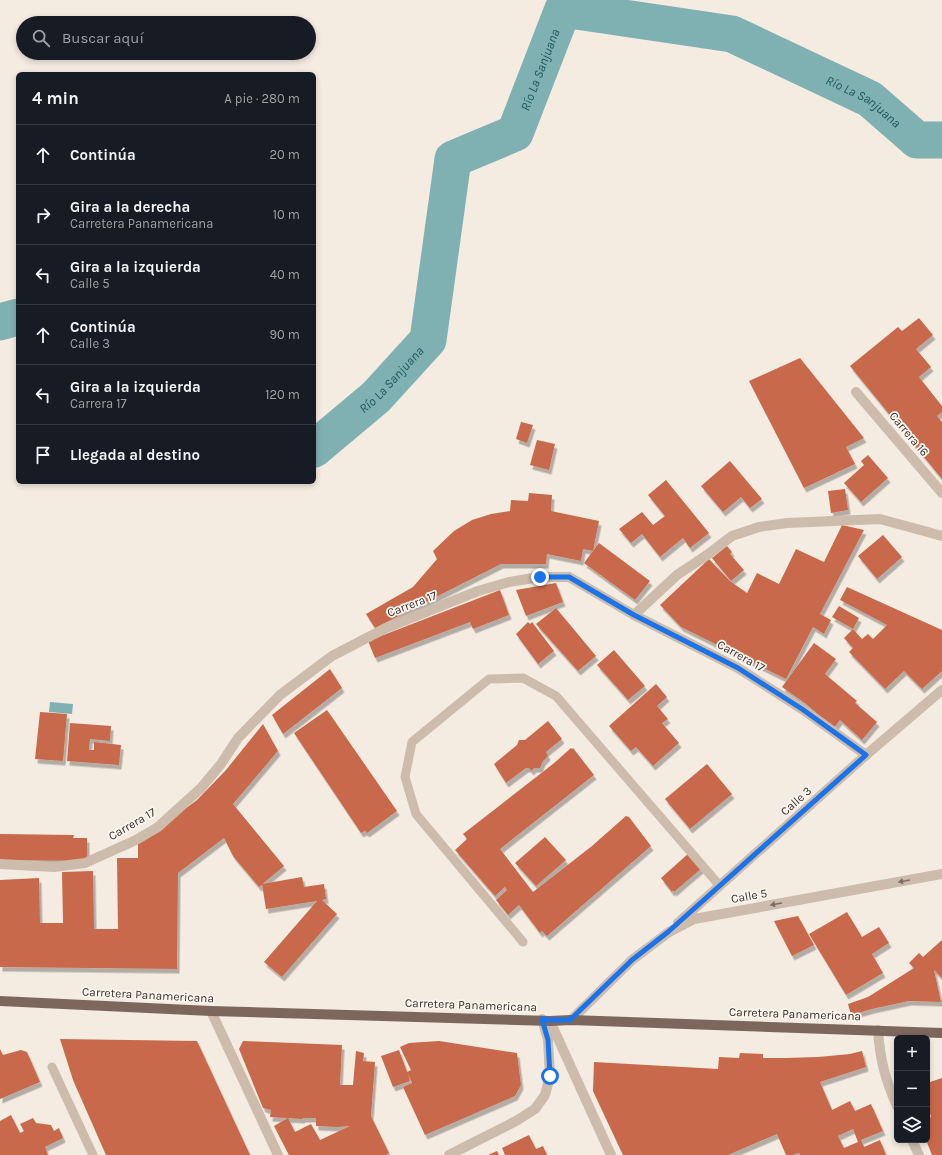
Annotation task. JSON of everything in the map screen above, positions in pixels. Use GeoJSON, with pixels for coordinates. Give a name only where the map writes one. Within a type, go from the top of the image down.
{"type":"FeatureCollection","features":[{"type":"Feature","properties":{"kind":"main road","name":"Carretera Panamericana"},"geometry":{"type":"LineString","coordinates":[[0,1001],[211,1011],[570,1020],[942,1033]]}},
{"type":"Feature","properties":{"kind":"street","name":"Carrera 16"},"geometry":{"type":"LineString","coordinates":[[856,392],[942,493]]}},
{"type":"Feature","properties":{"kind":"street"},"geometry":{"type":"LineString","coordinates":[[634,615],[677,575],[732,536],[759,527],[787,522],[880,519],[942,536]]}},
{"type":"Feature","properties":{"kind":"street","name":"Carrera 17"},"geometry":{"type":"LineString","coordinates":[[0,864],[54,867],[85,864],[136,840],[158,827],[201,788],[221,764],[238,738],[280,694],[332,656],[364,638],[414,615],[478,591],[509,582],[540,577],[569,577],[634,615],[738,668],[802,709],[866,755]]}},
{"type":"Feature","properties":{"kind":"street","name":"Calle 3"},"geometry":{"type":"LineString","coordinates":[[668,932],[866,755],[942,690]]}},
{"type":"Feature","properties":{"kind":"street","name":"Calle 5"},"geometry":{"type":"LineString","coordinates":[[570,1020],[632,960],[668,932],[694,919],[942,874]]}},
{"type":"Feature","properties":{"kind":"street"},"geometry":{"type":"LineString","coordinates":[[211,1011],[278,1155]]}},
{"type":"Feature","properties":{"kind":"street"},"geometry":{"type":"LineString","coordinates":[[449,1155],[516,1121],[536,1109],[545,1095],[550,1076],[546,1020]]}},
{"type":"Feature","properties":{"kind":"street"},"geometry":{"type":"LineString","coordinates":[[546,1020],[611,1155]]}},
{"type":"Feature","properties":{"kind":"street"},"geometry":{"type":"LineString","coordinates":[[878,1030],[879,1054],[888,1088],[894,1100]]}},
{"type":"Feature","properties":{"kind":"street"},"geometry":{"type":"LineString","coordinates":[[913,1143],[919,1155]]}},
{"type":"Feature","properties":{"kind":"lane"},"geometry":{"type":"LineString","coordinates":[[523,942],[416,814],[405,777],[412,742],[490,679],[523,678],[556,696],[720,886]]}},
{"type":"Feature","properties":{"kind":"lane"},"geometry":{"type":"LineString","coordinates":[[52,1067],[93,1155]]}},
{"type":"Feature","properties":{"kind":"water"},"geometry":{"type":"Polygon","coordinates":[[[50,702],[73,704],[72,714],[49,712],[50,702]]]}},
{"type":"Feature","properties":{"kind":"building"},"geometry":{"type":"Polygon","coordinates":[[[919,318],[933,335],[916,349],[931,367],[919,377],[942,406],[942,412],[937,416],[942,422],[942,479],[850,366],[898,327],[902,331],[919,318]]]}},
{"type":"Feature","properties":{"kind":"building"},"geometry":{"type":"Polygon","coordinates":[[[800,358],[864,438],[846,447],[855,464],[804,488],[749,381],[800,358]]]}},
{"type":"Feature","properties":{"kind":"building"},"geometry":{"type":"Polygon","coordinates":[[[521,422],[533,425],[527,443],[516,439],[521,422]]]}},
{"type":"Feature","properties":{"kind":"building"},"geometry":{"type":"Polygon","coordinates":[[[537,440],[555,444],[549,470],[530,465],[537,440]]]}},
{"type":"Feature","properties":{"kind":"building"},"geometry":{"type":"Polygon","coordinates":[[[868,455],[888,478],[861,502],[844,483],[864,465],[861,461],[868,455]]]}},
{"type":"Feature","properties":{"kind":"building"},"geometry":{"type":"Polygon","coordinates":[[[730,461],[762,499],[750,508],[741,497],[723,512],[701,486],[730,461]]]}},
{"type":"Feature","properties":{"kind":"building"},"geometry":{"type":"Polygon","coordinates":[[[666,480],[709,533],[690,548],[683,538],[660,557],[642,534],[631,543],[619,529],[642,512],[653,525],[665,516],[648,495],[666,480]]]}},
{"type":"Feature","properties":{"kind":"building"},"geometry":{"type":"Polygon","coordinates":[[[845,489],[848,510],[831,513],[828,491],[845,489]]]}},
{"type":"Feature","properties":{"kind":"building"},"geometry":{"type":"Polygon","coordinates":[[[529,493],[552,495],[551,511],[599,521],[593,551],[583,549],[581,561],[547,554],[546,564],[501,564],[375,628],[366,614],[413,587],[437,559],[433,551],[454,531],[472,520],[491,514],[510,511],[511,500],[528,501],[529,493]]]}},
{"type":"Feature","properties":{"kind":"building"},"geometry":{"type":"Polygon","coordinates":[[[842,525],[864,530],[820,614],[831,620],[824,634],[813,627],[786,679],[681,627],[660,605],[709,559],[730,581],[747,593],[757,573],[779,584],[796,549],[824,562],[842,525]]]}},
{"type":"Feature","properties":{"kind":"building"},"geometry":{"type":"Polygon","coordinates":[[[883,535],[902,557],[877,579],[858,556],[883,535]]]}},
{"type":"Feature","properties":{"kind":"building"},"geometry":{"type":"Polygon","coordinates":[[[599,543],[650,581],[635,600],[584,563],[599,543]]]}},
{"type":"Feature","properties":{"kind":"building"},"geometry":{"type":"Polygon","coordinates":[[[727,546],[732,552],[730,554],[744,570],[731,581],[712,558],[727,546]]]}},
{"type":"Feature","properties":{"kind":"building"},"geometry":{"type":"Polygon","coordinates":[[[556,583],[563,602],[526,616],[516,590],[556,583]]]}},
{"type":"Feature","properties":{"kind":"building"},"geometry":{"type":"Polygon","coordinates":[[[847,587],[942,630],[942,671],[922,689],[904,671],[885,689],[849,652],[853,648],[844,638],[853,629],[862,639],[868,634],[873,639],[887,625],[840,600],[847,587]]]}},
{"type":"Feature","properties":{"kind":"building"},"geometry":{"type":"Polygon","coordinates":[[[500,590],[509,615],[473,629],[470,622],[375,658],[368,641],[500,590]]]}},
{"type":"Feature","properties":{"kind":"building"},"geometry":{"type":"Polygon","coordinates":[[[839,606],[859,618],[853,629],[832,617],[839,606]]]}},
{"type":"Feature","properties":{"kind":"building"},"geometry":{"type":"Polygon","coordinates":[[[556,608],[596,656],[578,671],[536,624],[556,608]]]}},
{"type":"Feature","properties":{"kind":"building"},"geometry":{"type":"Polygon","coordinates":[[[528,622],[530,624],[532,622],[554,651],[538,664],[516,634],[528,622]]]}},
{"type":"Feature","properties":{"kind":"building"},"geometry":{"type":"Polygon","coordinates":[[[814,643],[836,659],[825,674],[857,701],[855,703],[877,722],[862,740],[840,720],[834,728],[806,704],[782,687],[814,643]]]}},
{"type":"Feature","properties":{"kind":"building"},"geometry":{"type":"Polygon","coordinates":[[[614,650],[645,686],[628,700],[597,665],[614,650]]]}},
{"type":"Feature","properties":{"kind":"building"},"geometry":{"type":"Polygon","coordinates":[[[330,669],[342,688],[283,734],[272,715],[330,669]]]}},
{"type":"Feature","properties":{"kind":"building"},"geometry":{"type":"Polygon","coordinates":[[[656,684],[667,697],[657,706],[668,719],[662,723],[679,743],[653,766],[636,747],[631,751],[609,726],[656,684]]]}},
{"type":"Feature","properties":{"kind":"building"},"geometry":{"type":"Polygon","coordinates":[[[327,710],[397,811],[367,833],[365,831],[361,833],[294,733],[327,710]]]}},
{"type":"Feature","properties":{"kind":"building"},"geometry":{"type":"Polygon","coordinates":[[[40,712],[67,714],[63,761],[35,759],[40,712]]]}},
{"type":"Feature","properties":{"kind":"building"},"geometry":{"type":"Polygon","coordinates":[[[548,721],[562,739],[546,752],[548,756],[543,761],[540,768],[534,768],[531,771],[529,768],[526,768],[506,783],[494,764],[517,745],[519,740],[525,740],[548,721]]]}},
{"type":"Feature","properties":{"kind":"building"},"geometry":{"type":"Polygon","coordinates":[[[70,723],[111,726],[110,741],[90,739],[89,750],[94,750],[94,742],[121,745],[119,765],[67,761],[70,723]]]}},
{"type":"Feature","properties":{"kind":"building"},"geometry":{"type":"Polygon","coordinates":[[[263,724],[278,751],[233,804],[284,866],[259,887],[233,856],[224,838],[178,873],[177,969],[0,967],[0,880],[39,878],[40,923],[63,923],[62,872],[93,871],[94,929],[118,929],[117,858],[138,858],[138,844],[197,800],[226,770],[263,724]]]}},
{"type":"Feature","properties":{"kind":"building"},"geometry":{"type":"Polygon","coordinates":[[[571,748],[573,748],[594,775],[500,849],[533,892],[592,846],[626,816],[629,817],[651,846],[547,936],[542,931],[540,933],[519,905],[508,915],[496,900],[507,890],[505,887],[495,896],[455,850],[467,839],[463,834],[553,764],[571,748]]]}},
{"type":"Feature","properties":{"kind":"building"},"geometry":{"type":"Polygon","coordinates":[[[707,764],[732,794],[690,829],[665,799],[707,764]]]}},
{"type":"Feature","properties":{"kind":"building"},"geometry":{"type":"Polygon","coordinates":[[[0,834],[74,835],[73,838],[87,838],[87,861],[0,860],[0,834]]]}},
{"type":"Feature","properties":{"kind":"building"},"geometry":{"type":"Polygon","coordinates":[[[545,837],[566,860],[536,886],[515,863],[545,837]]]}},
{"type":"Feature","properties":{"kind":"building"},"geometry":{"type":"Polygon","coordinates":[[[689,853],[702,868],[674,892],[673,890],[672,892],[661,878],[689,853]]]}},
{"type":"Feature","properties":{"kind":"building"},"geometry":{"type":"Polygon","coordinates":[[[302,877],[304,887],[324,884],[326,899],[322,900],[337,914],[282,977],[264,962],[317,901],[266,909],[262,884],[302,877]]]}},
{"type":"Feature","properties":{"kind":"building"},"geometry":{"type":"Polygon","coordinates":[[[847,912],[862,937],[879,927],[889,943],[872,954],[883,973],[846,995],[809,934],[847,912]]]}},
{"type":"Feature","properties":{"kind":"building"},"geometry":{"type":"Polygon","coordinates":[[[798,916],[814,945],[792,956],[774,921],[798,916]]]}},
{"type":"Feature","properties":{"kind":"building"},"geometry":{"type":"Polygon","coordinates":[[[942,940],[942,978],[934,970],[941,1002],[909,1001],[851,1015],[848,1004],[868,997],[914,968],[909,963],[919,953],[923,957],[942,940]]]}},
{"type":"Feature","properties":{"kind":"building"},"geometry":{"type":"Polygon","coordinates":[[[60,1039],[197,1041],[250,1155],[106,1155],[73,1080],[60,1039]]]}},
{"type":"Feature","properties":{"kind":"building"},"geometry":{"type":"Polygon","coordinates":[[[243,1041],[342,1045],[340,1085],[353,1085],[356,1051],[364,1053],[363,1061],[375,1062],[371,1116],[389,1153],[386,1155],[289,1155],[274,1126],[288,1118],[270,1117],[271,1110],[263,1108],[239,1049],[243,1041]],[[288,1118],[295,1132],[311,1124],[320,1140],[350,1126],[316,1126],[316,1118],[288,1118]]]}},
{"type":"Feature","properties":{"kind":"building"},"geometry":{"type":"Polygon","coordinates":[[[439,1041],[517,1053],[521,1085],[515,1096],[425,1135],[403,1087],[412,1083],[408,1074],[410,1081],[393,1087],[381,1056],[399,1050],[407,1072],[411,1070],[400,1047],[409,1043],[439,1041]]]}},
{"type":"Feature","properties":{"kind":"building"},"geometry":{"type":"Polygon","coordinates":[[[0,1049],[3,1055],[21,1050],[27,1052],[40,1082],[0,1099],[0,1049]]]}},
{"type":"Feature","properties":{"kind":"building"},"geometry":{"type":"Polygon","coordinates":[[[862,1051],[866,1067],[820,1082],[832,1110],[850,1101],[855,1111],[871,1104],[883,1131],[861,1140],[864,1147],[880,1140],[886,1155],[800,1155],[799,1153],[786,1155],[777,1134],[728,1155],[623,1155],[593,1091],[594,1062],[718,1069],[719,1057],[739,1058],[740,1053],[763,1054],[763,1058],[818,1057],[850,1054],[862,1051]],[[853,1129],[838,1136],[844,1148],[858,1142],[853,1129]]]}},
{"type":"Feature","properties":{"kind":"building"},"geometry":{"type":"Polygon","coordinates":[[[942,1078],[942,1155],[932,1155],[927,1143],[930,1143],[930,1082],[942,1078]]]}},
{"type":"Feature","properties":{"kind":"building"},"geometry":{"type":"Polygon","coordinates":[[[11,1115],[20,1133],[24,1131],[20,1124],[33,1118],[36,1123],[51,1125],[54,1131],[59,1128],[63,1138],[45,1147],[48,1155],[0,1155],[0,1121],[11,1115]]]}},
{"type":"Feature","properties":{"kind":"building"},"geometry":{"type":"Polygon","coordinates":[[[529,1135],[536,1149],[543,1146],[547,1155],[505,1155],[502,1148],[529,1135]]]}},
{"type":"Feature","properties":{"kind":"building"},"geometry":{"type":"Polygon","coordinates":[[[497,1151],[499,1155],[488,1155],[497,1151]]]}},
{"type":"Feature","properties":{"kind":"waterway","name":"Río La Sanjuana"},"geometry":{"type":"LineString","coordinates":[[316,447],[376,397],[428,340],[453,159],[515,133],[563,9],[732,34],[870,99],[917,140],[942,140]]}},
{"type":"Feature","properties":{"kind":"waterway","name":"Río La Sanjuana"},"geometry":{"type":"LineString","coordinates":[[0,322],[16,318]]}},
{"type":"Feature","properties":{"kind":"route"},"geometry":{"type":"LineString","coordinates":[[540,577],[569,577],[634,615],[738,668],[802,709],[866,755],[668,932],[632,960],[570,1020],[542,1019],[548,1040],[550,1076]]}}]}
